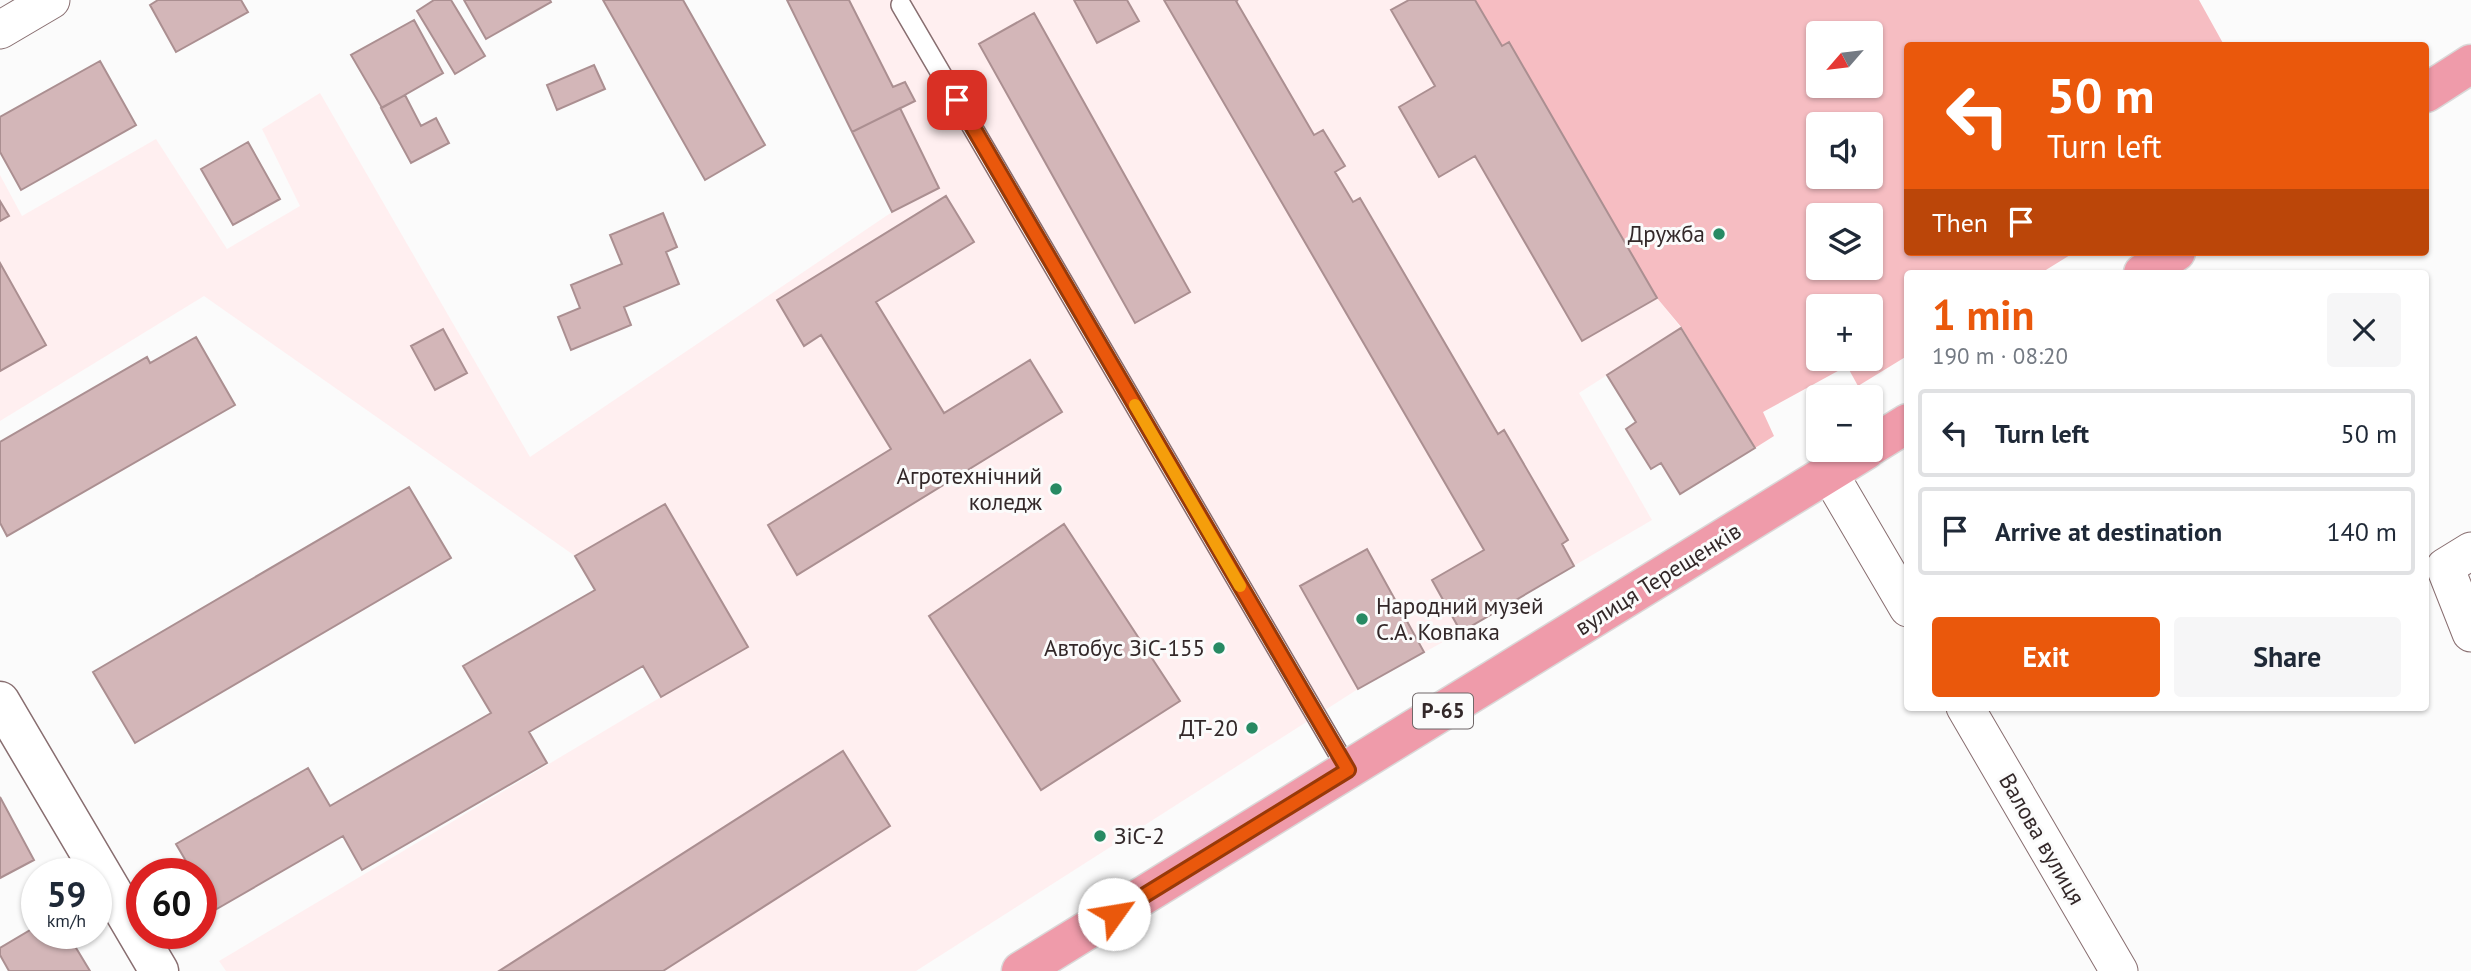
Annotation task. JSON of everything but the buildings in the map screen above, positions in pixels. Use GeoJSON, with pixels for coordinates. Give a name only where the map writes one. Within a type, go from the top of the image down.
{"type":"FeatureCollection","features":[{"type":"Feature","properties":{"kind":"main road"},"geometry":{"type":"LineString","coordinates":[[2429,91],[2471,64]]}},
{"type":"Feature","properties":{"kind":"main road"},"geometry":{"type":"LineString","coordinates":[[2148,270],[2170,256]]}},
{"type":"Feature","properties":{"kind":"main road"},"geometry":{"type":"LineString","coordinates":[[1883,439],[1904,425]]}},
{"type":"Feature","properties":{"kind":"main road","name":"вулиця Терещенків"},"geometry":{"type":"LineString","coordinates":[[1021,971],[1847,462]]}},
{"type":"Feature","properties":{"kind":"street"},"geometry":{"type":"LineString","coordinates":[[0,30],[51,0]]}},
{"type":"Feature","properties":{"kind":"street"},"geometry":{"type":"LineString","coordinates":[[1829,473],[1904,601]]}},
{"type":"Feature","properties":{"kind":"street"},"geometry":{"type":"LineString","coordinates":[[2471,551],[2445,567],[2471,633]]}},
{"type":"Feature","properties":{"kind":"street"},"geometry":{"type":"LineString","coordinates":[[0,701],[159,971]]}},
{"type":"Feature","properties":{"kind":"street","name":"Валова вулиця"},"geometry":{"type":"LineString","coordinates":[[1967,711],[2119,971]]}},
{"type":"Feature","properties":{"kind":"lane"},"geometry":{"type":"LineString","coordinates":[[901,5],[1348,770]]}},
{"type":"Feature","properties":{"kind":"shaded area","name":"Агротехнічний коледж"},"geometry":{"type":"Polygon","coordinates":[[[787,0],[1475,0],[1502,46],[1509,42],[1657,298],[1681,328],[1579,393],[1652,520],[1358,689],[916,971],[226,971],[219,961],[661,697],[575,556],[204,296],[0,421],[0,175],[22,216],[156,139],[227,249],[300,206],[262,129],[320,93],[530,457],[892,212],[787,0]]]}},
{"type":"Feature","properties":{"kind":"shaded area","name":"Дружба"},"geometry":{"type":"Polygon","coordinates":[[[1475,0],[2199,0],[2222,42],[1904,42],[1904,256],[2069,256],[2046,270],[1904,270],[1904,358],[1883,371],[1883,294],[1806,294],[1806,371],[1838,371],[1812,385],[1806,385],[1806,388],[1763,412],[1774,436],[1755,448],[1682,328],[1657,298],[1509,43],[1502,46],[1475,0]]]}},
{"type":"Feature","properties":{"kind":"shaded area","name":"Дружба"},"geometry":{"type":"Polygon","coordinates":[[[1850,371],[1882,371],[1860,385],[1850,371]]]}},
{"type":"Feature","properties":{"kind":"slow traffic"},"geometry":{"type":"LineString","coordinates":[[1135,405],[1240,586]]}},
{"type":"Feature","properties":{"kind":"place","name":"Дружба"},"geometry":{"type":"Point","coordinates":[1719,234]}},
{"type":"Feature","properties":{"kind":"place","name":"Агротехнічний коледж"},"geometry":{"type":"Point","coordinates":[1056,489]}},
{"type":"Feature","properties":{"kind":"place","name":"Народний музей С.А. Ковпака"},"geometry":{"type":"Point","coordinates":[1362,619]}},
{"type":"Feature","properties":{"kind":"place","name":"Автобус ЗіС-155"},"geometry":{"type":"Point","coordinates":[1219,648]}},
{"type":"Feature","properties":{"kind":"place","name":"ДТ-20"},"geometry":{"type":"Point","coordinates":[1252,728]}},
{"type":"Feature","properties":{"kind":"place","name":"ЗіС-2"},"geometry":{"type":"Point","coordinates":[1100,836]}},
{"type":"Feature","properties":{"kind":"route"},"geometry":{"type":"LineString","coordinates":[[957,100],[1348,770],[1114,914]]}}]}
